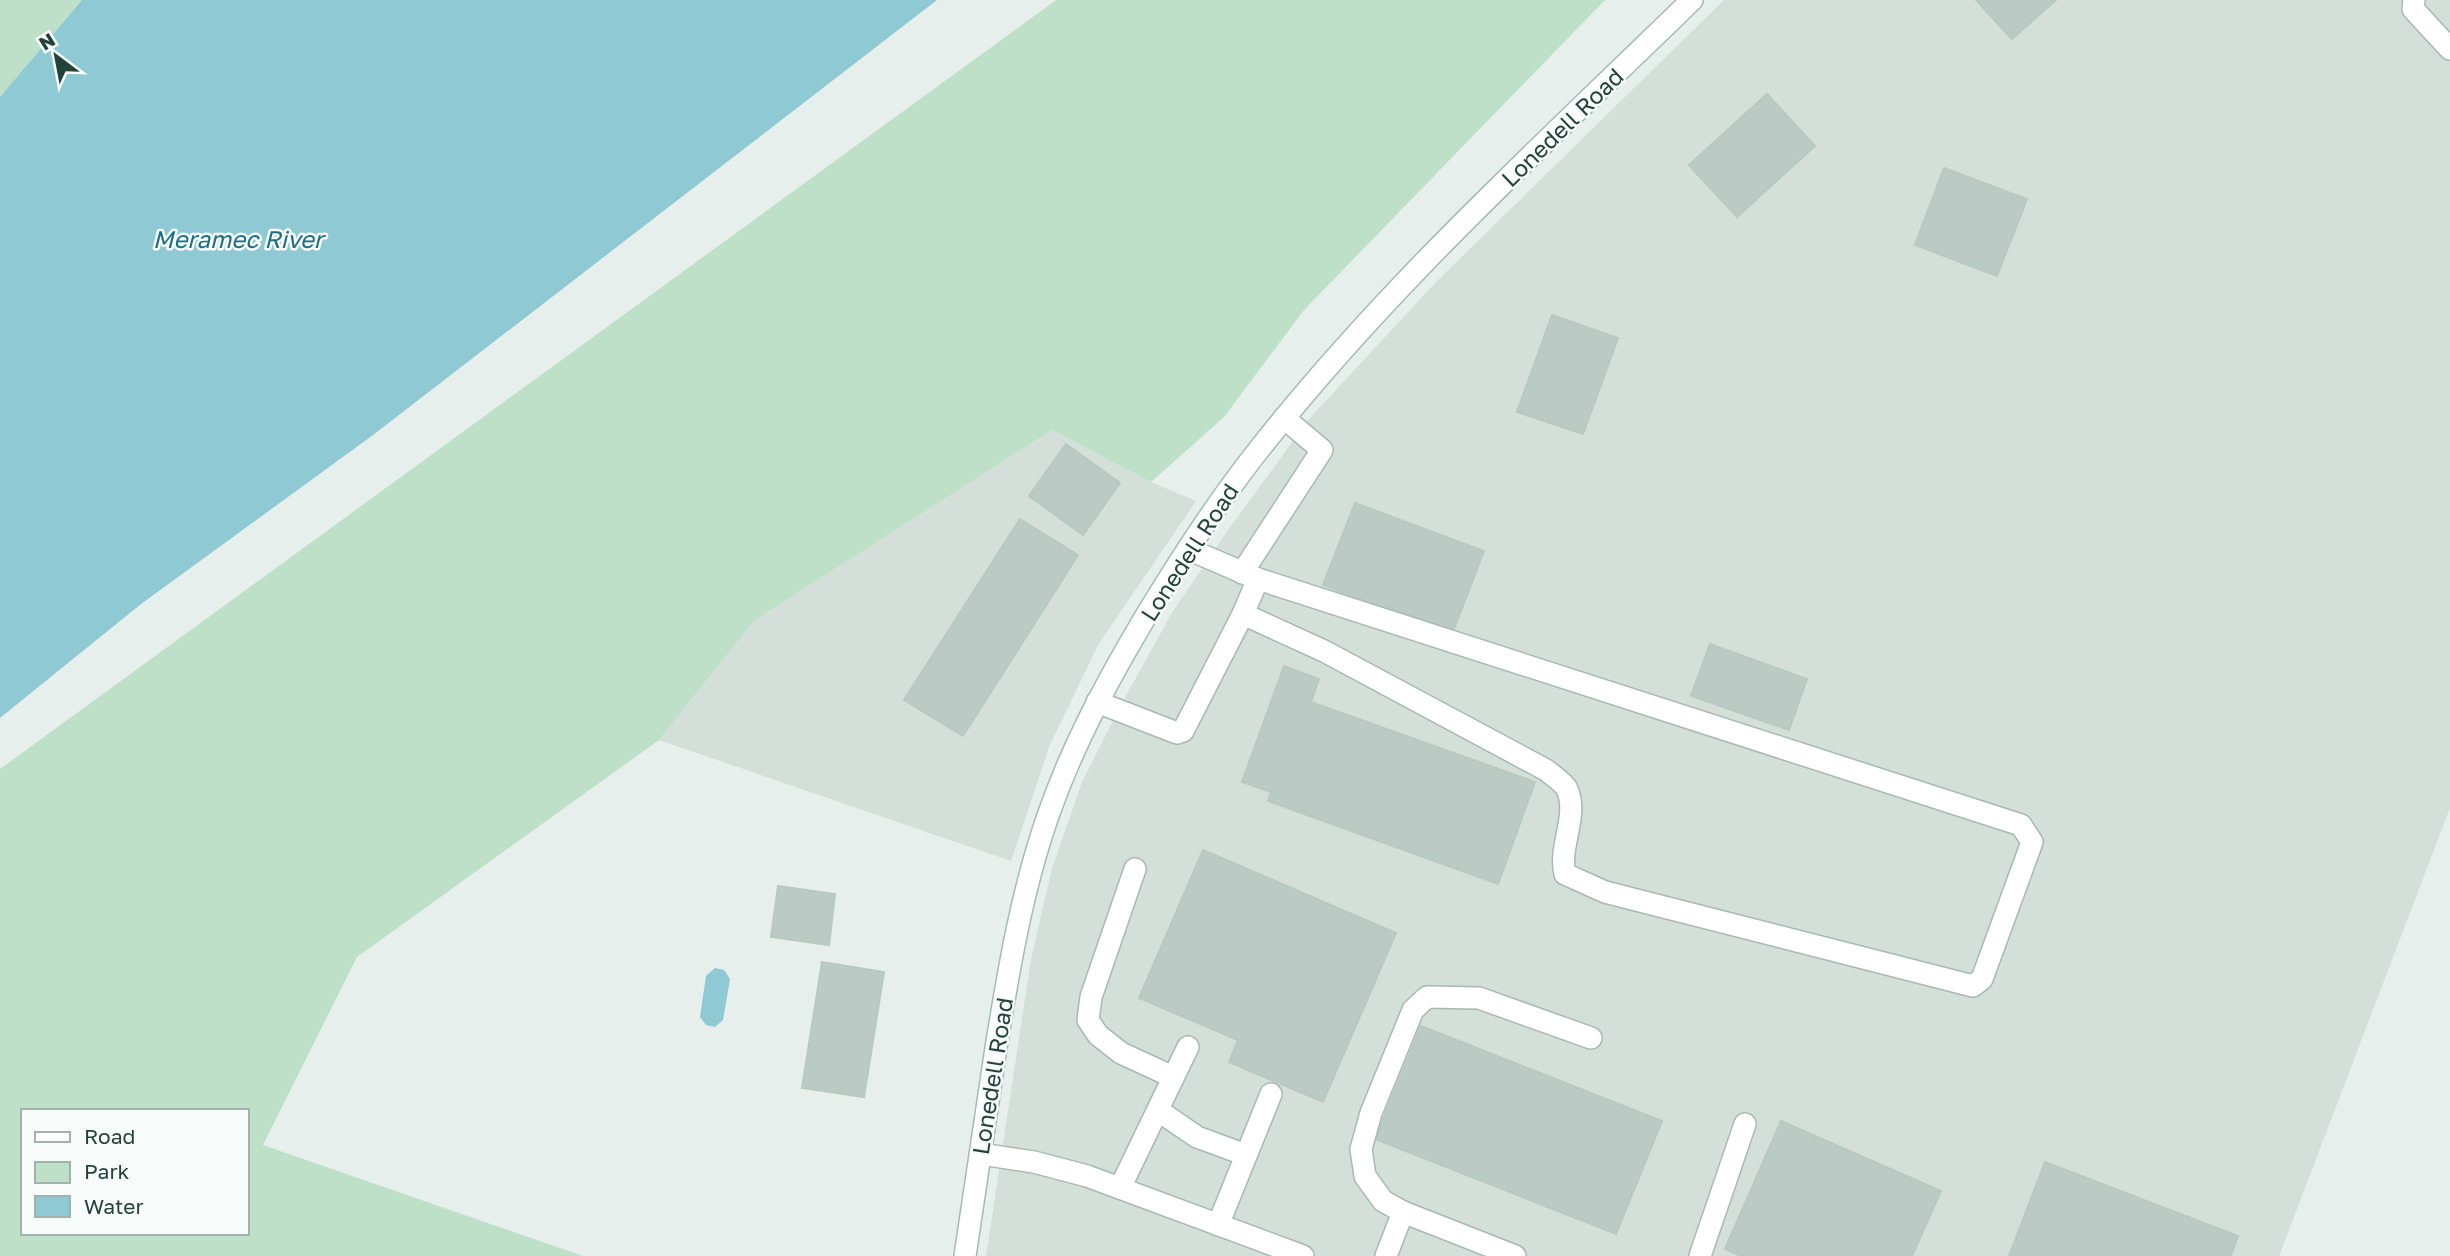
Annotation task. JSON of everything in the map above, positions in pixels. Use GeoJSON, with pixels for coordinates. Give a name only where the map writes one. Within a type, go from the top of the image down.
{"type":"FeatureCollection","features":[{"type":"Feature","properties":{"kind":"street","name":"Lonedell Road"},"geometry":{"type":"LineString","coordinates":[[965,1256],[1010,965],[1030,873],[1060,783],[1097,702],[1141,625],[1188,550],[1248,464],[1349,343],[1436,253],[1692,0]]}},
{"type":"Feature","properties":{"kind":"street"},"geometry":{"type":"LineString","coordinates":[[2414,0],[2413,9],[2450,49]]}},
{"type":"Feature","properties":{"kind":"street"},"geometry":{"type":"LineString","coordinates":[[1097,702],[1177,733],[1183,731],[1243,614],[1250,576],[1322,450],[1284,418]]}},
{"type":"Feature","properties":{"kind":"street"},"geometry":{"type":"LineString","coordinates":[[1188,550],[1250,576],[2021,825],[2032,842],[1982,979],[1973,986],[1605,892],[1565,874],[1563,863],[1570,809],[1566,787],[1546,770],[1324,651],[1243,614]]}},
{"type":"Feature","properties":{"kind":"street"},"geometry":{"type":"LineString","coordinates":[[1135,869],[1091,997],[1088,1020],[1098,1035],[1121,1053],[1173,1077]]}},
{"type":"Feature","properties":{"kind":"street"},"geometry":{"type":"LineString","coordinates":[[1515,1256],[1403,1212],[1383,1201],[1365,1176],[1361,1149],[1376,1100],[1413,1010],[1427,998],[1479,998],[1591,1038]]}},
{"type":"Feature","properties":{"kind":"street"},"geometry":{"type":"LineString","coordinates":[[1119,1188],[1188,1047]]}},
{"type":"Feature","properties":{"kind":"street"},"geometry":{"type":"LineString","coordinates":[[1218,1224],[1271,1094]]}},
{"type":"Feature","properties":{"kind":"street"},"geometry":{"type":"LineString","coordinates":[[1158,1111],[1197,1138],[1246,1155]]}},
{"type":"Feature","properties":{"kind":"street"},"geometry":{"type":"LineString","coordinates":[[1700,1256],[1745,1124]]}},
{"type":"Feature","properties":{"kind":"street"},"geometry":{"type":"LineString","coordinates":[[981,1154],[1059,1168],[1304,1256]]}},
{"type":"Feature","properties":{"kind":"street"},"geometry":{"type":"LineString","coordinates":[[1386,1256],[1403,1212]]}},
{"type":"Feature","properties":{"kind":"shaded area"},"geometry":{"type":"Polygon","coordinates":[[[1724,0],[2450,0],[2450,808],[2279,1256],[986,1256],[1031,959],[1052,868],[1082,782],[1173,611],[1309,419],[1436,282],[1724,0]]]}},
{"type":"Feature","properties":{"kind":"shaded area"},"geometry":{"type":"Polygon","coordinates":[[[1052,430],[1151,482],[1196,501],[1098,645],[1049,747],[1011,861],[659,740],[754,621],[1052,430]]]}},
{"type":"Feature","properties":{"kind":"green space"},"geometry":{"type":"Polygon","coordinates":[[[0,0],[82,0],[0,97],[0,0]]]}},
{"type":"Feature","properties":{"kind":"green space"},"geometry":{"type":"Polygon","coordinates":[[[1056,0],[1605,0],[1304,310],[1224,417],[1151,482],[1052,430],[754,621],[659,740],[357,957],[263,1145],[583,1256],[0,1256],[0,769],[1056,0]]]}},
{"type":"Feature","properties":{"kind":"water","name":"Meramec River"},"geometry":{"type":"Polygon","coordinates":[[[82,0],[937,0],[373,435],[141,604],[0,718],[0,97],[82,0]]]}},
{"type":"Feature","properties":{"kind":"water"},"geometry":{"type":"Polygon","coordinates":[[[715,968],[724,970],[730,979],[723,1020],[715,1027],[706,1025],[700,1017],[706,976],[715,968]]]}},
{"type":"Feature","properties":{"kind":"building"},"geometry":{"type":"Polygon","coordinates":[[[1976,0],[2056,0],[2012,39],[1976,0]]]}},
{"type":"Feature","properties":{"kind":"building"},"geometry":{"type":"Polygon","coordinates":[[[1767,94],[1815,146],[1737,217],[1689,165],[1767,94]]]}},
{"type":"Feature","properties":{"kind":"building"},"geometry":{"type":"Polygon","coordinates":[[[1944,168],[2027,199],[1997,276],[1915,245],[1944,168]]]}},
{"type":"Feature","properties":{"kind":"building"},"geometry":{"type":"Polygon","coordinates":[[[1552,315],[1618,338],[1583,434],[1517,412],[1552,315]]]}},
{"type":"Feature","properties":{"kind":"building"},"geometry":{"type":"Polygon","coordinates":[[[1066,444],[1120,483],[1083,535],[1029,496],[1066,444]]]}},
{"type":"Feature","properties":{"kind":"building"},"geometry":{"type":"Polygon","coordinates":[[[1355,503],[1484,551],[1452,634],[1323,585],[1355,503]]]}},
{"type":"Feature","properties":{"kind":"building"},"geometry":{"type":"Polygon","coordinates":[[[1020,519],[1078,555],[963,736],[904,700],[1020,519]]]}},
{"type":"Feature","properties":{"kind":"building"},"geometry":{"type":"Polygon","coordinates":[[[1710,644],[1807,679],[1789,730],[1691,696],[1710,644]]]}},
{"type":"Feature","properties":{"kind":"building"},"geometry":{"type":"Polygon","coordinates":[[[1284,666],[1319,679],[1311,702],[1535,782],[1498,884],[1268,801],[1271,792],[1242,782],[1284,666]]]}},
{"type":"Feature","properties":{"kind":"building"},"geometry":{"type":"Polygon","coordinates":[[[1203,850],[1396,933],[1323,1102],[1229,1062],[1238,1040],[1139,998],[1203,850]]]}},
{"type":"Feature","properties":{"kind":"building"},"geometry":{"type":"Polygon","coordinates":[[[778,886],[835,894],[829,945],[771,937],[778,886]]]}},
{"type":"Feature","properties":{"kind":"building"},"geometry":{"type":"Polygon","coordinates":[[[822,962],[884,972],[864,1097],[802,1088],[822,962]]]}},
{"type":"Feature","properties":{"kind":"building"},"geometry":{"type":"Polygon","coordinates":[[[1421,1026],[1662,1121],[1616,1234],[1375,1139],[1421,1026]]]}},
{"type":"Feature","properties":{"kind":"building"},"geometry":{"type":"Polygon","coordinates":[[[1781,1121],[1941,1191],[1912,1256],[1741,1256],[1725,1249],[1781,1121]]]}},
{"type":"Feature","properties":{"kind":"building"},"geometry":{"type":"Polygon","coordinates":[[[2045,1162],[2238,1236],[2231,1256],[2009,1256],[2045,1162]]]}}]}
